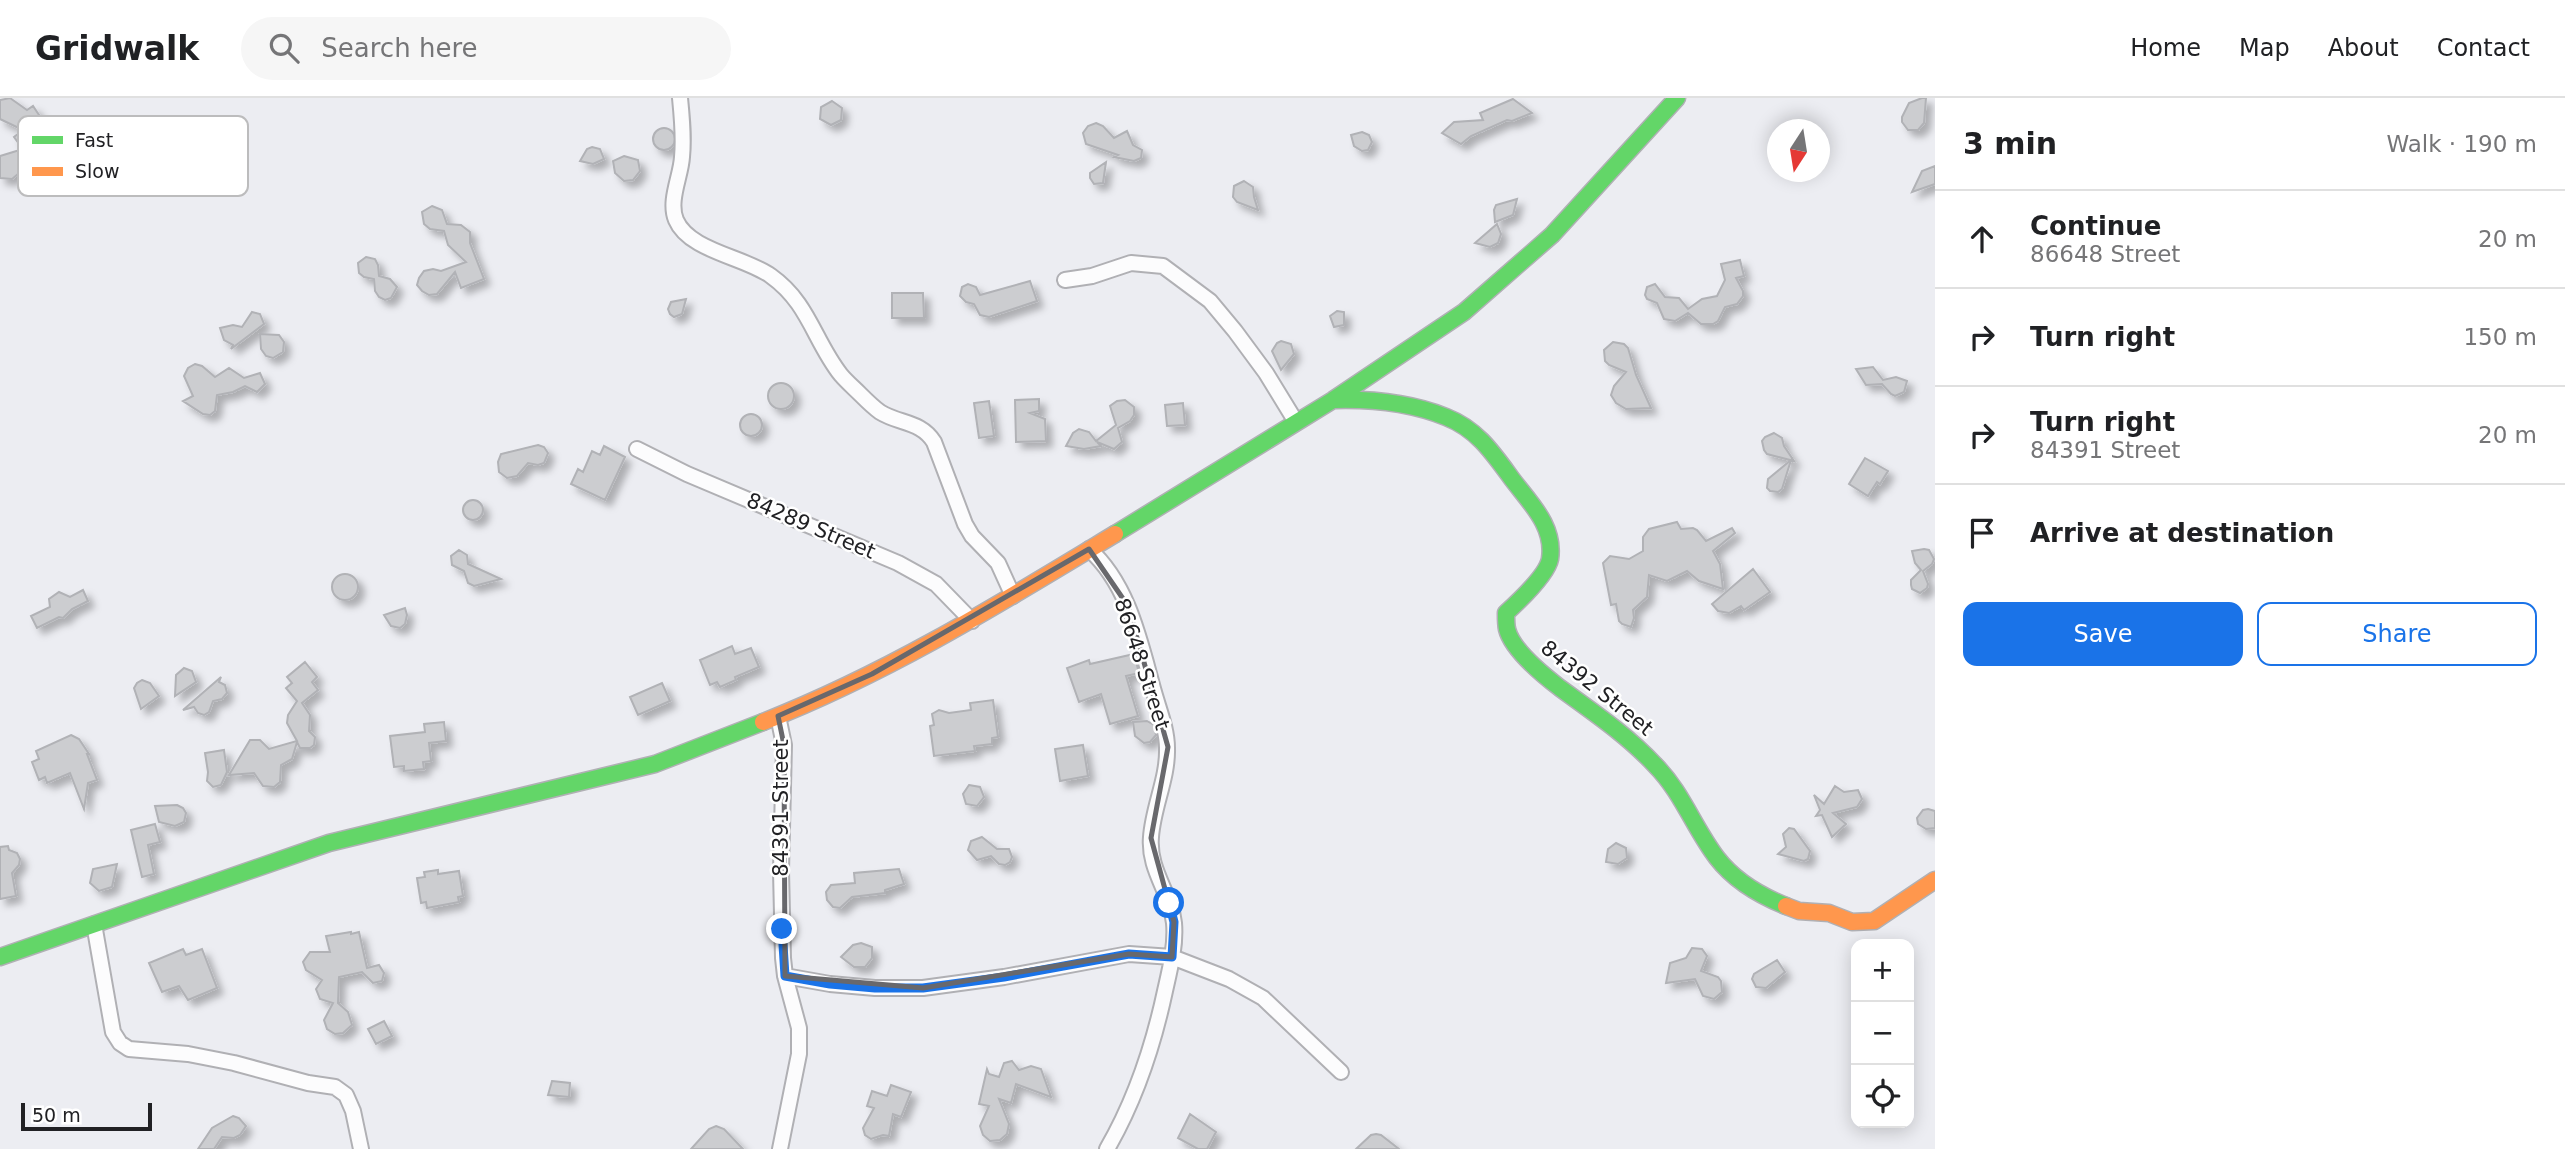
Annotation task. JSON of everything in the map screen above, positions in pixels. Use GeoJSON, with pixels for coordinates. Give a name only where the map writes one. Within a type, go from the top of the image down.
{"type":"FeatureCollection","features":[{"type":"Feature","properties":{"kind":"street"},"geometry":{"type":"LineString","coordinates":[[680,98],[682,159],[674,217],[680,227],[691,239],[769,275],[787,290],[806,312],[822,346],[848,382],[880,412],[917,425],[928,432],[965,524],[972,536],[998,563],[1013,596]]}},
{"type":"Feature","properties":{"kind":"street"},"geometry":{"type":"LineString","coordinates":[[0,957],[329,843],[655,764],[778,716],[872,674],[972,621],[1333,400],[1474,303],[1552,235],[1677,98]]}},
{"type":"Feature","properties":{"kind":"street"},"geometry":{"type":"LineString","coordinates":[[1065,281],[1092,276],[1132,263],[1163,266],[1210,301],[1266,373],[1296,422]]}},
{"type":"Feature","properties":{"kind":"street","name":"84392 Street"},"geometry":{"type":"LineString","coordinates":[[1333,400],[1390,402],[1457,420],[1479,436],[1541,516],[1548,534],[1550,560],[1530,591],[1506,613],[1507,630],[1521,653],[1552,682],[1615,728],[1656,765],[1679,793],[1717,858],[1741,881],[1769,899],[1799,911],[1829,913],[1852,922],[1874,921],[1935,880]]}},
{"type":"Feature","properties":{"kind":"street","name":"84289 Street"},"geometry":{"type":"LineString","coordinates":[[637,449],[687,474],[898,562],[936,584],[972,621]]}},
{"type":"Feature","properties":{"kind":"street","name":"86648 Street"},"geometry":{"type":"LineString","coordinates":[[1089,549],[1099,558],[1128,606],[1163,723],[1168,747],[1166,768],[1151,838],[1153,861],[1174,922],[1172,957],[1161,1012],[1136,1094],[1107,1149]]}},
{"type":"Feature","properties":{"kind":"street","name":"84391 Street"},"geometry":{"type":"LineString","coordinates":[[778,716],[784,745],[781,871],[785,976],[799,1027],[799,1054],[780,1149]]}},
{"type":"Feature","properties":{"kind":"street"},"geometry":{"type":"LineString","coordinates":[[94,924],[113,1032],[120,1043],[130,1049],[188,1054],[335,1087],[346,1095],[353,1111],[361,1149]]}},
{"type":"Feature","properties":{"kind":"street"},"geometry":{"type":"LineString","coordinates":[[785,976],[864,987],[923,988],[1004,977],[1129,954],[1172,957],[1229,979],[1263,998],[1341,1072]]}},
{"type":"Feature","properties":{"kind":"highlighted area"},"geometry":{"type":"Polygon","coordinates":[[[1089,549],[1128,606],[1168,747],[1151,838],[1174,922],[1172,957],[1129,954],[923,988],[785,976],[784,745],[778,716],[872,674],[1089,549]]]}},
{"type":"Feature","properties":{"kind":"building"},"geometry":{"type":"Polygon","coordinates":[[[10,98],[27,110],[33,106],[40,116],[18,116],[18,128],[0,119],[0,100],[10,98]]]}},
{"type":"Feature","properties":{"kind":"building"},"geometry":{"type":"Polygon","coordinates":[[[1926,98],[1924,123],[1918,130],[1908,130],[1902,117],[1909,103],[1926,98]]]}},
{"type":"Feature","properties":{"kind":"building"},"geometry":{"type":"Polygon","coordinates":[[[1513,99],[1532,113],[1512,121],[1507,120],[1471,136],[1461,144],[1442,133],[1454,122],[1483,120],[1480,113],[1513,99]]]}},
{"type":"Feature","properties":{"kind":"building"},"geometry":{"type":"Polygon","coordinates":[[[832,101],[842,108],[841,120],[831,125],[820,119],[821,107],[832,101]]]}},
{"type":"Feature","properties":{"kind":"building"},"geometry":{"type":"Polygon","coordinates":[[[1096,123],[1103,126],[1114,138],[1127,131],[1133,145],[1142,150],[1141,158],[1134,161],[1114,157],[1118,155],[1086,144],[1083,133],[1088,126],[1096,123]]]}},
{"type":"Feature","properties":{"kind":"building"},"geometry":{"type":"Polygon","coordinates":[[[660,128],[668,128],[675,135],[675,143],[668,150],[660,150],[653,143],[653,135],[660,128]]]}},
{"type":"Feature","properties":{"kind":"building"},"geometry":{"type":"Polygon","coordinates":[[[1362,132],[1369,135],[1372,142],[1368,150],[1362,151],[1354,146],[1351,135],[1362,132]]]}},
{"type":"Feature","properties":{"kind":"building"},"geometry":{"type":"Polygon","coordinates":[[[587,149],[600,149],[604,159],[593,164],[580,161],[587,149]]]}},
{"type":"Feature","properties":{"kind":"building"},"geometry":{"type":"Polygon","coordinates":[[[18,151],[18,174],[12,179],[0,178],[0,156],[18,151]]]}},
{"type":"Feature","properties":{"kind":"building"},"geometry":{"type":"Polygon","coordinates":[[[624,156],[638,160],[640,171],[633,180],[624,181],[615,173],[613,161],[624,156]]]}},
{"type":"Feature","properties":{"kind":"building"},"geometry":{"type":"Polygon","coordinates":[[[1106,162],[1103,183],[1094,184],[1090,173],[1106,162]]]}},
{"type":"Feature","properties":{"kind":"building"},"geometry":{"type":"Polygon","coordinates":[[[1935,166],[1935,184],[1912,192],[1922,171],[1935,166]]]}},
{"type":"Feature","properties":{"kind":"building"},"geometry":{"type":"Polygon","coordinates":[[[1244,181],[1253,187],[1258,210],[1237,202],[1233,197],[1234,186],[1244,181]]]}},
{"type":"Feature","properties":{"kind":"building"},"geometry":{"type":"Polygon","coordinates":[[[1517,199],[1513,215],[1495,222],[1496,205],[1517,199]]]}},
{"type":"Feature","properties":{"kind":"building"},"geometry":{"type":"Polygon","coordinates":[[[432,206],[442,210],[447,224],[461,225],[470,232],[470,243],[484,279],[461,288],[455,272],[437,294],[429,295],[417,285],[424,271],[441,271],[466,262],[448,245],[444,231],[430,229],[424,224],[422,212],[432,206]]]}},
{"type":"Feature","properties":{"kind":"building"},"geometry":{"type":"Polygon","coordinates":[[[1497,224],[1501,234],[1498,243],[1490,247],[1475,243],[1497,224]]]}},
{"type":"Feature","properties":{"kind":"building"},"geometry":{"type":"Polygon","coordinates":[[[366,257],[375,259],[379,276],[390,279],[397,287],[391,298],[385,300],[379,297],[375,291],[374,279],[359,273],[358,263],[366,257]]]}},
{"type":"Feature","properties":{"kind":"building"},"geometry":{"type":"Polygon","coordinates":[[[1740,260],[1744,276],[1736,278],[1743,296],[1737,304],[1725,307],[1718,321],[1713,324],[1701,324],[1688,313],[1675,321],[1664,319],[1657,303],[1647,299],[1645,295],[1647,287],[1655,284],[1665,297],[1679,298],[1688,309],[1702,299],[1717,296],[1725,280],[1721,264],[1740,260]]]}},
{"type":"Feature","properties":{"kind":"building"},"geometry":{"type":"Polygon","coordinates":[[[1030,281],[1037,301],[989,317],[980,315],[974,304],[966,302],[960,296],[962,287],[968,284],[976,287],[980,295],[1030,281]]]}},
{"type":"Feature","properties":{"kind":"building"},"geometry":{"type":"Polygon","coordinates":[[[892,293],[923,293],[924,318],[892,318],[892,293]]]}},
{"type":"Feature","properties":{"kind":"building"},"geometry":{"type":"Polygon","coordinates":[[[686,299],[682,314],[674,317],[670,314],[668,309],[671,302],[686,299]]]}},
{"type":"Feature","properties":{"kind":"building"},"geometry":{"type":"Polygon","coordinates":[[[1337,311],[1344,312],[1344,325],[1334,327],[1330,316],[1337,311]]]}},
{"type":"Feature","properties":{"kind":"building"},"geometry":{"type":"Polygon","coordinates":[[[252,312],[260,314],[264,324],[231,349],[233,345],[224,340],[220,328],[233,325],[242,327],[252,312]]]}},
{"type":"Feature","properties":{"kind":"building"},"geometry":{"type":"Polygon","coordinates":[[[260,334],[279,335],[284,342],[283,352],[273,358],[266,356],[261,349],[260,334]]]}},
{"type":"Feature","properties":{"kind":"building"},"geometry":{"type":"Polygon","coordinates":[[[1281,341],[1291,344],[1294,354],[1281,370],[1272,351],[1281,341]]]}},
{"type":"Feature","properties":{"kind":"building"},"geometry":{"type":"Polygon","coordinates":[[[1613,342],[1624,344],[1628,348],[1636,375],[1651,408],[1626,409],[1616,403],[1611,395],[1614,386],[1626,372],[1605,361],[1604,350],[1613,342]]]}},
{"type":"Feature","properties":{"kind":"building"},"geometry":{"type":"Polygon","coordinates":[[[195,364],[202,366],[215,377],[229,368],[244,378],[260,373],[265,384],[257,392],[245,386],[217,395],[215,411],[210,415],[203,414],[183,401],[193,396],[184,376],[188,368],[195,364]]]}},
{"type":"Feature","properties":{"kind":"building"},"geometry":{"type":"Polygon","coordinates":[[[1873,367],[1883,380],[1896,377],[1907,381],[1904,392],[1895,396],[1882,384],[1866,385],[1856,369],[1873,367]]]}},
{"type":"Feature","properties":{"kind":"building"},"geometry":{"type":"Polygon","coordinates":[[[781,383],[790,387],[794,396],[790,405],[781,409],[772,405],[768,396],[772,387],[781,383]]]}},
{"type":"Feature","properties":{"kind":"building"},"geometry":{"type":"Polygon","coordinates":[[[1039,399],[1039,411],[1030,413],[1045,419],[1046,441],[1016,442],[1015,400],[1039,399]]]}},
{"type":"Feature","properties":{"kind":"building"},"geometry":{"type":"Polygon","coordinates":[[[1125,400],[1134,407],[1134,415],[1130,421],[1118,428],[1122,442],[1114,449],[1097,442],[1101,446],[1084,449],[1066,446],[1073,433],[1079,429],[1089,432],[1096,441],[1116,425],[1110,406],[1125,400]]]}},
{"type":"Feature","properties":{"kind":"building"},"geometry":{"type":"Polygon","coordinates":[[[989,401],[994,436],[979,438],[974,403],[989,401]]]}},
{"type":"Feature","properties":{"kind":"building"},"geometry":{"type":"Polygon","coordinates":[[[1183,403],[1185,425],[1167,426],[1165,405],[1183,403]]]}},
{"type":"Feature","properties":{"kind":"building"},"geometry":{"type":"Polygon","coordinates":[[[747,414],[755,414],[762,421],[762,429],[755,436],[747,436],[740,429],[740,421],[747,414]]]}},
{"type":"Feature","properties":{"kind":"building"},"geometry":{"type":"Polygon","coordinates":[[[1774,433],[1782,438],[1794,461],[1767,454],[1764,450],[1762,441],[1774,433]]]}},
{"type":"Feature","properties":{"kind":"building"},"geometry":{"type":"Polygon","coordinates":[[[538,445],[544,447],[548,453],[544,463],[528,463],[517,476],[507,478],[499,472],[501,454],[538,445]]]}},
{"type":"Feature","properties":{"kind":"building"},"geometry":{"type":"Polygon","coordinates":[[[604,446],[625,457],[605,500],[571,484],[578,469],[583,472],[592,451],[600,455],[604,446]]]}},
{"type":"Feature","properties":{"kind":"building"},"geometry":{"type":"Polygon","coordinates":[[[1865,458],[1888,471],[1868,496],[1849,484],[1865,458]]]}},
{"type":"Feature","properties":{"kind":"building"},"geometry":{"type":"Polygon","coordinates":[[[1791,460],[1782,489],[1778,492],[1770,491],[1767,488],[1768,479],[1791,460]]]}},
{"type":"Feature","properties":{"kind":"building"},"geometry":{"type":"Polygon","coordinates":[[[469,500],[477,500],[483,510],[477,520],[469,520],[463,514],[463,506],[469,500]]]}},
{"type":"Feature","properties":{"kind":"building"},"geometry":{"type":"Polygon","coordinates":[[[1677,522],[1681,529],[1697,530],[1706,541],[1732,528],[1735,533],[1713,551],[1720,564],[1723,589],[1699,581],[1687,571],[1667,581],[1649,575],[1647,597],[1633,610],[1631,627],[1622,624],[1616,604],[1611,605],[1603,563],[1610,556],[1629,559],[1643,551],[1643,537],[1649,529],[1677,522]]]}},
{"type":"Feature","properties":{"kind":"building"},"geometry":{"type":"Polygon","coordinates":[[[459,550],[467,555],[468,564],[501,579],[474,586],[468,583],[464,571],[452,565],[451,556],[459,550]]]}},
{"type":"Feature","properties":{"kind":"building"},"geometry":{"type":"Polygon","coordinates":[[[1929,550],[1934,559],[1923,571],[1928,584],[1920,593],[1912,589],[1911,585],[1911,580],[1921,570],[1915,563],[1912,551],[1929,550]]]}},
{"type":"Feature","properties":{"kind":"building"},"geometry":{"type":"Polygon","coordinates":[[[1753,569],[1770,592],[1744,610],[1741,606],[1729,613],[1718,611],[1712,604],[1753,569]]]}},
{"type":"Feature","properties":{"kind":"building"},"geometry":{"type":"Polygon","coordinates":[[[345,574],[354,578],[358,587],[354,596],[345,600],[336,596],[332,587],[336,578],[345,574]]]}},
{"type":"Feature","properties":{"kind":"building"},"geometry":{"type":"Polygon","coordinates":[[[83,590],[88,601],[72,609],[63,618],[59,617],[37,628],[31,616],[50,607],[49,599],[59,592],[70,597],[83,590]]]}},
{"type":"Feature","properties":{"kind":"building"},"geometry":{"type":"Polygon","coordinates":[[[405,608],[405,624],[400,628],[391,626],[384,615],[405,608]]]}},
{"type":"Feature","properties":{"kind":"building"},"geometry":{"type":"Polygon","coordinates":[[[732,646],[735,654],[751,648],[759,667],[720,687],[717,682],[710,685],[700,660],[732,646]]]}},
{"type":"Feature","properties":{"kind":"building"},"geometry":{"type":"Polygon","coordinates":[[[1134,654],[1139,673],[1126,676],[1138,716],[1110,724],[1101,694],[1079,702],[1067,668],[1089,660],[1090,664],[1134,654]]]}},
{"type":"Feature","properties":{"kind":"building"},"geometry":{"type":"Polygon","coordinates":[[[305,662],[317,677],[312,682],[318,690],[302,703],[310,715],[309,731],[315,737],[314,745],[300,748],[297,742],[292,759],[281,765],[280,782],[274,787],[263,786],[254,773],[229,775],[250,740],[260,740],[269,749],[297,741],[287,723],[288,715],[297,701],[286,688],[292,683],[287,677],[305,662]]]}},
{"type":"Feature","properties":{"kind":"building"},"geometry":{"type":"Polygon","coordinates":[[[184,668],[192,671],[196,682],[175,696],[176,675],[184,668]]]}},
{"type":"Feature","properties":{"kind":"building"},"geometry":{"type":"Polygon","coordinates":[[[221,677],[219,682],[225,685],[227,693],[222,699],[213,701],[209,712],[204,715],[198,713],[194,707],[183,710],[221,677]]]}},
{"type":"Feature","properties":{"kind":"building"},"geometry":{"type":"Polygon","coordinates":[[[142,680],[150,683],[159,696],[141,709],[134,688],[142,680]]]}},
{"type":"Feature","properties":{"kind":"building"},"geometry":{"type":"Polygon","coordinates":[[[662,683],[670,701],[638,715],[630,697],[662,683]]]}},
{"type":"Feature","properties":{"kind":"building"},"geometry":{"type":"Polygon","coordinates":[[[993,700],[998,737],[992,738],[992,744],[974,746],[975,751],[934,756],[930,726],[934,725],[932,714],[939,710],[949,713],[971,710],[970,703],[993,700]]]}},
{"type":"Feature","properties":{"kind":"building"},"geometry":{"type":"Polygon","coordinates":[[[1147,721],[1154,725],[1156,735],[1150,742],[1144,743],[1135,736],[1133,722],[1147,721]]]}},
{"type":"Feature","properties":{"kind":"building"},"geometry":{"type":"Polygon","coordinates":[[[444,722],[446,741],[429,743],[431,761],[423,762],[424,769],[404,771],[404,766],[394,767],[390,736],[425,732],[424,724],[444,722]]]}},
{"type":"Feature","properties":{"kind":"building"},"geometry":{"type":"Polygon","coordinates":[[[71,735],[79,739],[89,754],[97,780],[88,783],[84,809],[70,773],[47,783],[45,777],[39,780],[32,762],[39,759],[36,751],[71,735]]]}},
{"type":"Feature","properties":{"kind":"building"},"geometry":{"type":"Polygon","coordinates":[[[1083,745],[1088,776],[1060,781],[1055,749],[1083,745]]]}},
{"type":"Feature","properties":{"kind":"building"},"geometry":{"type":"Polygon","coordinates":[[[224,750],[227,772],[221,785],[213,787],[207,781],[205,753],[224,750]]]}},
{"type":"Feature","properties":{"kind":"building"},"geometry":{"type":"Polygon","coordinates":[[[969,785],[980,787],[984,797],[977,806],[966,804],[963,794],[969,785]]]}},
{"type":"Feature","properties":{"kind":"building"},"geometry":{"type":"Polygon","coordinates":[[[1835,786],[1844,792],[1858,790],[1862,799],[1857,807],[1833,813],[1846,824],[1832,837],[1822,815],[1816,816],[1820,810],[1814,795],[1824,804],[1835,786]]]}},
{"type":"Feature","properties":{"kind":"building"},"geometry":{"type":"Polygon","coordinates":[[[177,805],[186,813],[184,822],[175,826],[159,822],[155,806],[177,805]]]}},
{"type":"Feature","properties":{"kind":"building"},"geometry":{"type":"Polygon","coordinates":[[[1923,810],[1935,811],[1935,828],[1926,829],[1918,824],[1917,818],[1923,810]]]}},
{"type":"Feature","properties":{"kind":"building"},"geometry":{"type":"Polygon","coordinates":[[[155,824],[160,842],[148,845],[154,874],[142,877],[131,830],[155,824]]]}},
{"type":"Feature","properties":{"kind":"building"},"geometry":{"type":"Polygon","coordinates":[[[1789,828],[1794,829],[1810,851],[1808,859],[1804,861],[1778,854],[1786,847],[1783,834],[1789,828]]]}},
{"type":"Feature","properties":{"kind":"building"},"geometry":{"type":"Polygon","coordinates":[[[982,837],[997,849],[1009,849],[1012,857],[1010,862],[999,864],[991,856],[977,860],[968,850],[971,841],[982,837]]]}},
{"type":"Feature","properties":{"kind":"building"},"geometry":{"type":"Polygon","coordinates":[[[1616,843],[1626,848],[1627,858],[1618,864],[1606,862],[1608,849],[1616,843]]]}},
{"type":"Feature","properties":{"kind":"building"},"geometry":{"type":"Polygon","coordinates":[[[8,846],[20,859],[19,865],[12,873],[16,896],[0,899],[0,847],[8,846]]]}},
{"type":"Feature","properties":{"kind":"building"},"geometry":{"type":"Polygon","coordinates":[[[117,864],[112,887],[99,891],[90,883],[93,869],[117,864]]]}},
{"type":"Feature","properties":{"kind":"building"},"geometry":{"type":"Polygon","coordinates":[[[899,869],[904,884],[885,890],[885,893],[852,897],[840,908],[833,907],[827,900],[826,892],[831,885],[855,883],[854,873],[899,869]]]}},
{"type":"Feature","properties":{"kind":"building"},"geometry":{"type":"Polygon","coordinates":[[[438,870],[438,874],[459,871],[463,896],[458,897],[459,902],[427,908],[426,902],[421,903],[417,878],[425,877],[424,872],[438,870]]]}},
{"type":"Feature","properties":{"kind":"building"},"geometry":{"type":"Polygon","coordinates":[[[359,932],[367,968],[379,965],[384,973],[382,981],[373,983],[362,972],[339,977],[338,1003],[348,1012],[352,1025],[343,1033],[335,1034],[327,1029],[324,1020],[333,1003],[320,999],[316,989],[322,980],[306,970],[303,962],[310,952],[330,952],[326,936],[359,932]]]}},
{"type":"Feature","properties":{"kind":"building"},"geometry":{"type":"Polygon","coordinates":[[[861,943],[872,947],[872,958],[865,967],[854,967],[841,957],[853,945],[861,943]]]}},
{"type":"Feature","properties":{"kind":"building"},"geometry":{"type":"Polygon","coordinates":[[[1692,948],[1702,949],[1707,956],[1701,971],[1718,977],[1721,981],[1722,992],[1714,999],[1703,996],[1695,979],[1666,983],[1670,963],[1686,958],[1692,948]]]}},
{"type":"Feature","properties":{"kind":"building"},"geometry":{"type":"Polygon","coordinates":[[[183,949],[186,955],[202,949],[217,988],[188,1000],[179,986],[162,992],[149,963],[183,949]]]}},
{"type":"Feature","properties":{"kind":"building"},"geometry":{"type":"Polygon","coordinates":[[[1777,960],[1785,972],[1766,988],[1756,987],[1752,979],[1754,974],[1777,960]]]}},
{"type":"Feature","properties":{"kind":"building"},"geometry":{"type":"Polygon","coordinates":[[[384,1021],[392,1036],[376,1044],[368,1029],[384,1021]]]}},
{"type":"Feature","properties":{"kind":"building"},"geometry":{"type":"Polygon","coordinates":[[[1012,1061],[1019,1070],[1031,1066],[1041,1069],[1051,1097],[1016,1084],[1011,1103],[999,1099],[1009,1124],[1007,1134],[1000,1140],[990,1141],[983,1135],[980,1126],[989,1106],[979,1104],[987,1069],[989,1074],[999,1077],[1004,1063],[1012,1061]]]}},
{"type":"Feature","properties":{"kind":"building"},"geometry":{"type":"Polygon","coordinates":[[[552,1081],[570,1083],[569,1097],[548,1095],[552,1081]]]}},
{"type":"Feature","properties":{"kind":"building"},"geometry":{"type":"Polygon","coordinates":[[[891,1085],[911,1092],[901,1117],[893,1114],[889,1136],[871,1139],[865,1135],[863,1128],[874,1108],[867,1106],[872,1091],[887,1096],[891,1085]]]}},
{"type":"Feature","properties":{"kind":"building"},"geometry":{"type":"Polygon","coordinates":[[[1190,1114],[1216,1132],[1207,1149],[1198,1149],[1178,1138],[1190,1114]]]}},
{"type":"Feature","properties":{"kind":"building"},"geometry":{"type":"Polygon","coordinates":[[[233,1116],[246,1126],[240,1135],[234,1138],[222,1137],[214,1149],[198,1149],[212,1128],[233,1116]]]}},
{"type":"Feature","properties":{"kind":"building"},"geometry":{"type":"Polygon","coordinates":[[[716,1126],[724,1129],[743,1149],[691,1149],[709,1129],[716,1126]]]}},
{"type":"Feature","properties":{"kind":"building"},"geometry":{"type":"Polygon","coordinates":[[[1376,1134],[1399,1149],[1356,1149],[1371,1135],[1376,1134]]]}},
{"type":"Feature","properties":{"kind":"traffic: fast"},"geometry":{"type":"LineString","coordinates":[[1115,534],[1333,400],[1464,312],[1552,235],[1677,98]]}},
{"type":"Feature","properties":{"kind":"traffic: fast"},"geometry":{"type":"LineString","coordinates":[[1335,400],[1391,403],[1433,412],[1467,428],[1484,443],[1540,516],[1551,547],[1550,559],[1544,573],[1506,613],[1507,629],[1515,645],[1545,676],[1621,734],[1655,765],[1673,787],[1717,858],[1731,873],[1758,892],[1786,906]]}},
{"type":"Feature","properties":{"kind":"traffic: fast"},"geometry":{"type":"LineString","coordinates":[[0,957],[329,843],[655,764],[763,722]]}},
{"type":"Feature","properties":{"kind":"traffic: slow"},"geometry":{"type":"LineString","coordinates":[[763,722],[855,682],[943,636],[1115,534]]}},
{"type":"Feature","properties":{"kind":"traffic: slow"},"geometry":{"type":"LineString","coordinates":[[1786,906],[1799,911],[1829,913],[1852,922],[1874,921],[1935,880]]}},
{"type":"Feature","properties":{"kind":"route"},"geometry":{"type":"LineString","coordinates":[[782,929],[785,976],[875,988],[923,988],[1004,977],[1129,954],[1172,957],[1174,922],[1169,903]]}}]}
